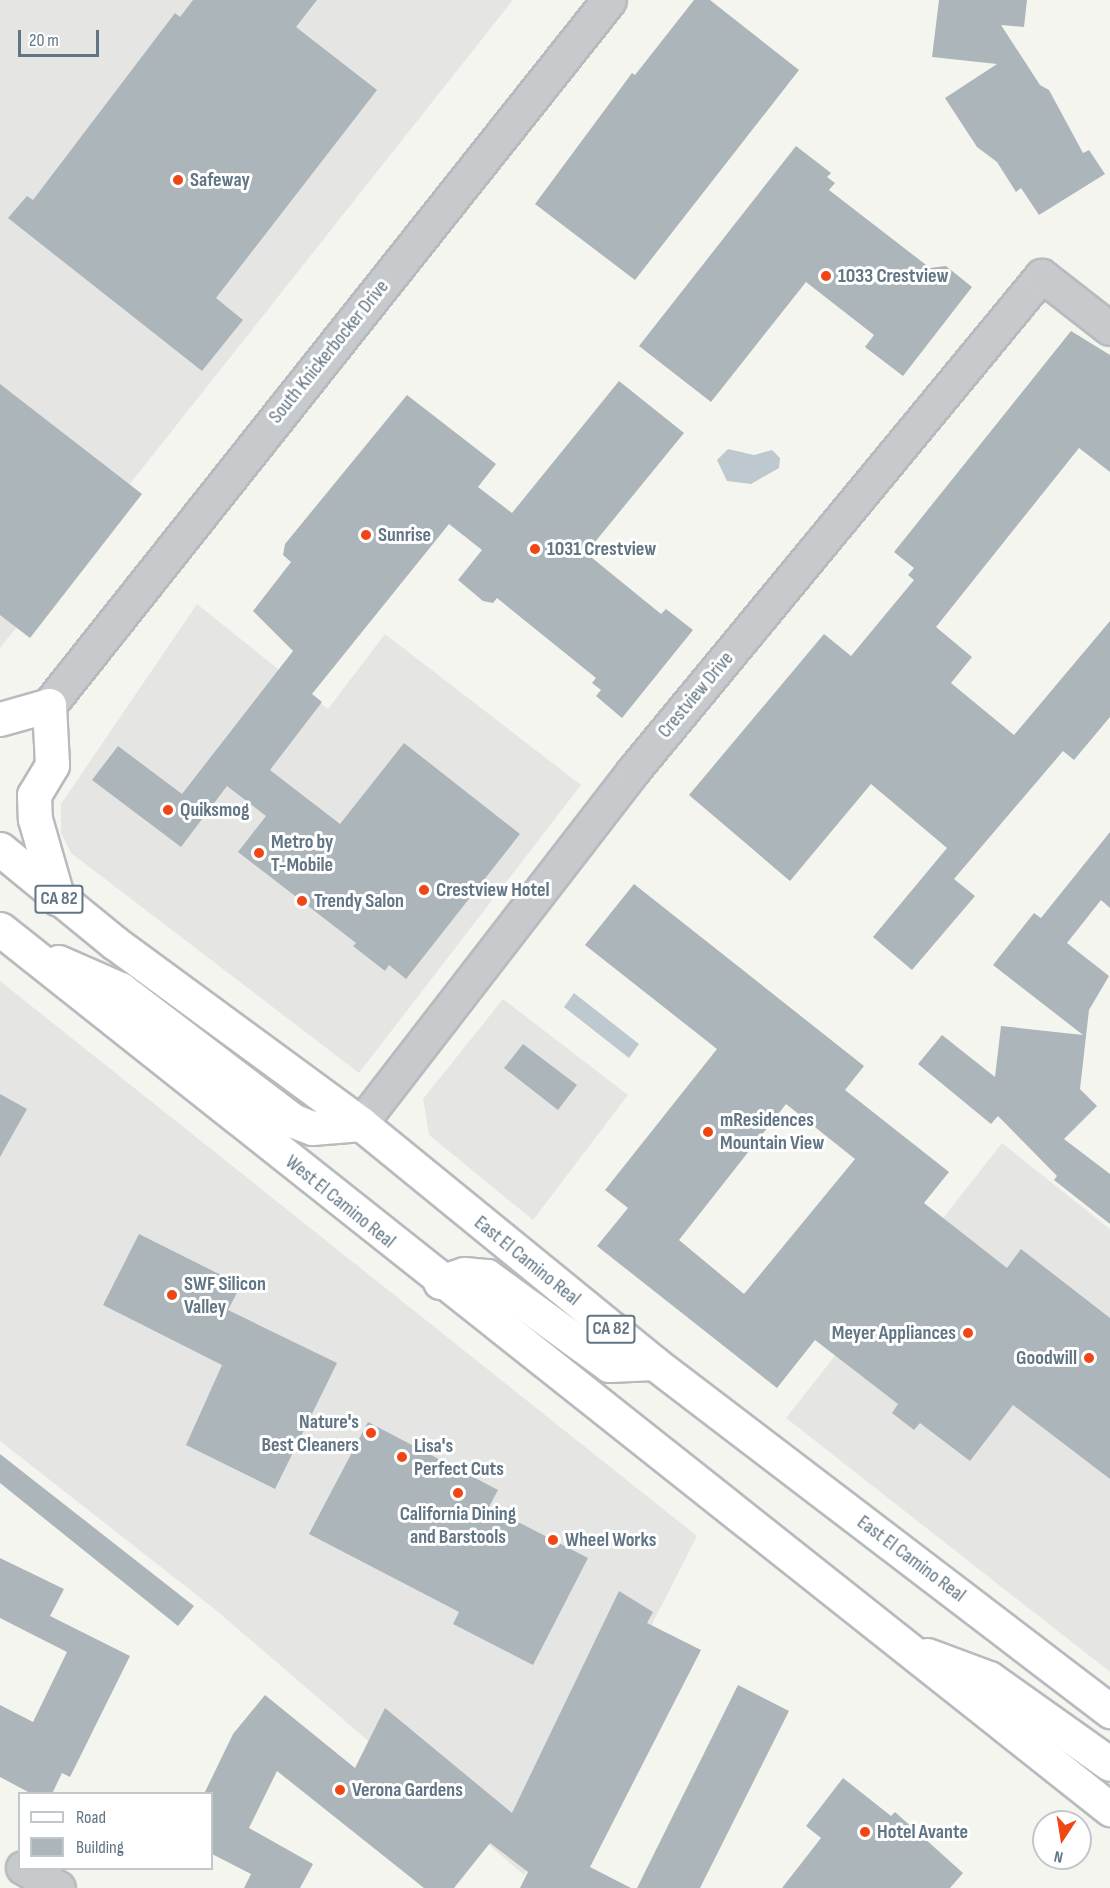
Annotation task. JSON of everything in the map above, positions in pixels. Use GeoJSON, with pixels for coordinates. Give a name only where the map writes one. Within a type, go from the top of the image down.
{"type":"FeatureCollection","features":[{"type":"Feature","properties":{"kind":"main road"},"geometry":{"type":"LineString","coordinates":[[0,718],[49,705],[52,765],[34,795],[35,819],[58,899]]}},
{"type":"Feature","properties":{"kind":"main road","name":"CA 82"},"geometry":{"type":"LineString","coordinates":[[0,849],[58,899]]}},
{"type":"Feature","properties":{"kind":"main road","name":"East El Camino Real"},"geometry":{"type":"LineString","coordinates":[[58,899],[361,1124],[654,1363],[1110,1711]]}},
{"type":"Feature","properties":{"kind":"main road"},"geometry":{"type":"LineString","coordinates":[[9,937],[120,989],[294,1121],[312,1128],[361,1124]]}},
{"type":"Feature","properties":{"kind":"main road","name":"West El Camino Real"},"geometry":{"type":"LineString","coordinates":[[9,937],[897,1644]]}},
{"type":"Feature","properties":{"kind":"main road"},"geometry":{"type":"LineString","coordinates":[[440,1282],[464,1274],[487,1276],[609,1365],[654,1363]]}},
{"type":"Feature","properties":{"kind":"main road"},"geometry":{"type":"LineString","coordinates":[[897,1644],[989,1678],[1110,1764]]}},
{"type":"Feature","properties":{"kind":"main road"},"geometry":{"type":"LineString","coordinates":[[897,1644],[1110,1809]]}},
{"type":"Feature","properties":{"kind":"street","name":"South Knickerbocker Drive"},"geometry":{"type":"LineString","coordinates":[[49,705],[609,0]]}},
{"type":"Feature","properties":{"kind":"street","name":"Crestview Drive"},"geometry":{"type":"LineString","coordinates":[[361,1124],[633,772],[1042,276],[1110,329]]}},
{"type":"Feature","properties":{"kind":"street"},"geometry":{"type":"LineString","coordinates":[[0,1856],[18,1866]]}},
{"type":"Feature","properties":{"kind":"street"},"geometry":{"type":"LineString","coordinates":[[25,1870],[59,1888]]}},
{"type":"Feature","properties":{"kind":"shaded area"},"geometry":{"type":"Polygon","coordinates":[[[0,0],[513,0],[0,648],[0,0]]]}},
{"type":"Feature","properties":{"kind":"shaded area"},"geometry":{"type":"Polygon","coordinates":[[[728,449],[754,455],[772,450],[780,458],[779,468],[751,484],[727,481],[717,460],[728,449]]]}},
{"type":"Feature","properties":{"kind":"shaded area"},"geometry":{"type":"Polygon","coordinates":[[[197,604],[328,709],[385,634],[581,785],[359,1073],[71,853],[61,833],[61,804],[197,604]]]}},
{"type":"Feature","properties":{"kind":"shaded area"},"geometry":{"type":"Polygon","coordinates":[[[0,981],[697,1536],[524,1875],[217,1611],[0,1441],[0,981]]]}},
{"type":"Feature","properties":{"kind":"shaded area"},"geometry":{"type":"Polygon","coordinates":[[[574,993],[639,1044],[629,1058],[564,1007],[574,993]]]}},
{"type":"Feature","properties":{"kind":"shaded area"},"geometry":{"type":"Polygon","coordinates":[[[503,999],[628,1095],[533,1220],[429,1135],[423,1099],[503,999]]]}},
{"type":"Feature","properties":{"kind":"shaded area"},"geometry":{"type":"Polygon","coordinates":[[[1002,1143],[1110,1229],[1110,1672],[786,1418],[1002,1143]]]}},
{"type":"Feature","properties":{"kind":"building","name":"Safeway"},"geometry":{"type":"Polygon","coordinates":[[[193,0],[317,0],[296,27],[377,90],[216,298],[243,320],[202,371],[8,218],[27,196],[33,200],[175,13],[180,17],[193,0]]]}},
{"type":"Feature","properties":{"kind":"building"},"geometry":{"type":"Polygon","coordinates":[[[694,0],[710,0],[799,70],[635,280],[535,204],[632,73],[635,75],[694,0]]]}},
{"type":"Feature","properties":{"kind":"building"},"geometry":{"type":"Polygon","coordinates":[[[939,0],[1027,0],[1024,27],[1001,25],[1040,85],[1049,90],[1083,153],[1089,150],[1105,174],[1039,215],[1021,188],[1016,192],[997,162],[977,147],[945,98],[997,64],[932,57],[939,0]]]}},
{"type":"Feature","properties":{"kind":"building","name":"1033 Crestview"},"geometry":{"type":"Polygon","coordinates":[[[796,146],[831,173],[827,177],[835,183],[829,190],[930,268],[946,266],[972,287],[903,376],[865,347],[874,335],[806,282],[711,402],[639,346],[796,146]]]}},
{"type":"Feature","properties":{"kind":"building"},"geometry":{"type":"Polygon","coordinates":[[[1071,331],[1110,355],[1110,472],[1079,448],[936,627],[972,657],[951,683],[1014,735],[1110,621],[1110,717],[1074,760],[1063,751],[954,879],[975,896],[912,970],[873,937],[947,848],[871,784],[790,881],[689,795],[824,634],[851,656],[914,580],[908,575],[914,568],[894,552],[1071,331]]]}},
{"type":"Feature","properties":{"kind":"building"},"geometry":{"type":"Polygon","coordinates":[[[619,381],[684,433],[586,553],[661,614],[666,609],[693,630],[622,718],[596,696],[601,690],[592,683],[596,678],[497,598],[493,603],[483,601],[458,580],[482,550],[449,524],[312,694],[322,702],[270,770],[340,824],[404,743],[520,834],[406,979],[389,965],[385,971],[353,946],[356,943],[238,852],[266,816],[227,786],[181,847],[92,780],[118,746],[182,794],[293,651],[253,611],[291,562],[283,555],[285,544],[407,395],[496,464],[478,487],[512,513],[619,381]]]}},
{"type":"Feature","properties":{"kind":"building"},"geometry":{"type":"Polygon","coordinates":[[[0,384],[142,494],[30,638],[0,615],[0,384]]]}},
{"type":"Feature","properties":{"kind":"building"},"geometry":{"type":"Polygon","coordinates":[[[1110,832],[1110,908],[1101,900],[1067,943],[1109,976],[1089,1010],[1080,1089],[1097,1106],[1064,1139],[1110,1174],[1110,1224],[1054,1180],[1057,1176],[998,1116],[991,1124],[918,1064],[942,1035],[995,1077],[1001,1026],[1083,1035],[993,965],[1034,913],[1041,918],[1110,832]]]}},
{"type":"Feature","properties":{"kind":"building","name":"mResidences Mountain View"},"geometry":{"type":"Polygon","coordinates":[[[634,884],[864,1066],[845,1090],[949,1172],[924,1203],[1007,1268],[1021,1249],[1110,1318],[1110,1479],[1013,1405],[970,1461],[920,1423],[914,1430],[892,1413],[898,1404],[815,1340],[777,1388],[597,1246],[628,1208],[605,1190],[717,1049],[585,945],[634,884]],[[786,1104],[679,1240],[744,1294],[855,1159],[786,1104]]]}},
{"type":"Feature","properties":{"kind":"building"},"geometry":{"type":"Polygon","coordinates":[[[523,1044],[577,1085],[558,1110],[504,1068],[523,1044]]]}},
{"type":"Feature","properties":{"kind":"building"},"geometry":{"type":"Polygon","coordinates":[[[0,1094],[27,1109],[0,1157],[0,1094]]]}},
{"type":"Feature","properties":{"kind":"building"},"geometry":{"type":"Polygon","coordinates":[[[139,1234],[241,1285],[228,1310],[337,1363],[275,1489],[186,1445],[222,1365],[103,1305],[139,1234]]]}},
{"type":"Feature","properties":{"kind":"building"},"geometry":{"type":"Polygon","coordinates":[[[368,1422],[498,1490],[489,1507],[588,1558],[533,1665],[453,1624],[459,1612],[309,1534],[368,1422]]]}},
{"type":"Feature","properties":{"kind":"building"},"geometry":{"type":"Polygon","coordinates":[[[0,1454],[194,1606],[178,1626],[0,1483],[0,1454]]]}},
{"type":"Feature","properties":{"kind":"building"},"geometry":{"type":"Polygon","coordinates":[[[0,1558],[64,1589],[50,1616],[130,1656],[70,1777],[62,1773],[53,1792],[28,1792],[0,1777],[0,1705],[33,1722],[67,1652],[0,1618],[0,1558]]]}},
{"type":"Feature","properties":{"kind":"building"},"geometry":{"type":"Polygon","coordinates":[[[619,1591],[653,1612],[647,1623],[701,1650],[590,1867],[631,1888],[520,1888],[528,1872],[490,1843],[454,1888],[424,1888],[277,1771],[249,1828],[313,1864],[300,1888],[244,1888],[251,1874],[213,1855],[213,1792],[205,1792],[233,1734],[265,1695],[355,1768],[385,1708],[512,1813],[619,1591]]]}},
{"type":"Feature","properties":{"kind":"building"},"geometry":{"type":"Polygon","coordinates":[[[738,1685],[789,1711],[700,1888],[637,1888],[738,1685]]]}},
{"type":"Feature","properties":{"kind":"building","name":"Hotel Avante"},"geometry":{"type":"Polygon","coordinates":[[[843,1778],[891,1816],[895,1812],[963,1873],[950,1888],[782,1888],[821,1838],[806,1826],[843,1778]]]}},
{"type":"Feature","properties":{"kind":"place","name":"Safeway"},"geometry":{"type":"Point","coordinates":[178,180]}},
{"type":"Feature","properties":{"kind":"place","name":"1033 Crestview"},"geometry":{"type":"Point","coordinates":[826,276]}},
{"type":"Feature","properties":{"kind":"place","name":"Sunrise"},"geometry":{"type":"Point","coordinates":[366,535]}},
{"type":"Feature","properties":{"kind":"place","name":"1031 Crestview"},"geometry":{"type":"Point","coordinates":[535,549]}},
{"type":"Feature","properties":{"kind":"place","name":"Quiksmog"},"geometry":{"type":"Point","coordinates":[168,810]}},
{"type":"Feature","properties":{"kind":"place","name":"Metro by T-Mobile"},"geometry":{"type":"Point","coordinates":[259,853]}},
{"type":"Feature","properties":{"kind":"place","name":"Crestview Hotel"},"geometry":{"type":"Point","coordinates":[424,890]}},
{"type":"Feature","properties":{"kind":"place","name":"Trendy Salon"},"geometry":{"type":"Point","coordinates":[302,901]}},
{"type":"Feature","properties":{"kind":"place","name":"mResidences Mountain View"},"geometry":{"type":"Point","coordinates":[708,1132]}},
{"type":"Feature","properties":{"kind":"place","name":"SWF Silicon Valley"},"geometry":{"type":"Point","coordinates":[172,1295]}},
{"type":"Feature","properties":{"kind":"place","name":"Meyer Appliances"},"geometry":{"type":"Point","coordinates":[968,1333]}},
{"type":"Feature","properties":{"kind":"place","name":"Goodwill"},"geometry":{"type":"Point","coordinates":[1089,1358]}},
{"type":"Feature","properties":{"kind":"place","name":"Nature's Best Cleaners"},"geometry":{"type":"Point","coordinates":[371,1433]}},
{"type":"Feature","properties":{"kind":"place","name":"Lisa's Perfect Cuts"},"geometry":{"type":"Point","coordinates":[402,1457]}},
{"type":"Feature","properties":{"kind":"place","name":"California Dining and Barstools"},"geometry":{"type":"Point","coordinates":[458,1493]}},
{"type":"Feature","properties":{"kind":"place","name":"Wheel Works"},"geometry":{"type":"Point","coordinates":[553,1540]}},
{"type":"Feature","properties":{"kind":"place","name":"Verona Gardens"},"geometry":{"type":"Point","coordinates":[340,1790]}},
{"type":"Feature","properties":{"kind":"place","name":"Hotel Avante"},"geometry":{"type":"Point","coordinates":[865,1832]}}]}
